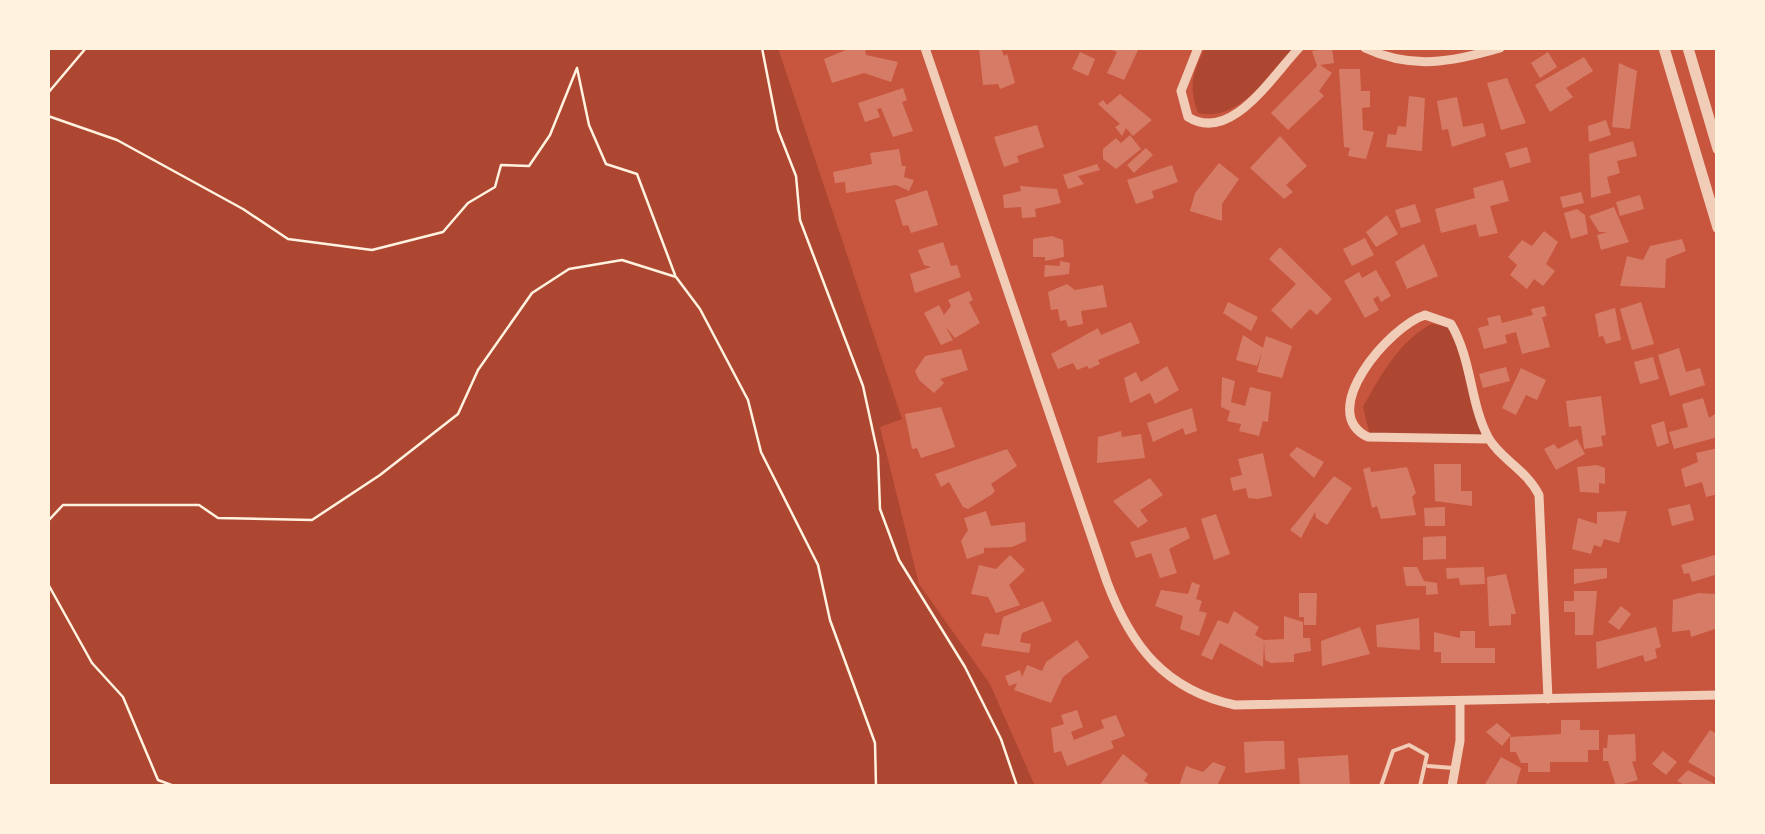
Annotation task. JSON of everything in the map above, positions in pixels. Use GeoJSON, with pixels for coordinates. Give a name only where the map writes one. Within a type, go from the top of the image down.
{"type":"FeatureCollection","features":[{"type":"Feature","properties":{"kind":"street"},"geometry":{"type":"LineString","coordinates":[[925,48],[1106,582],[1136,646],[1154,666],[1189,690],[1236,704],[1718,695]]}},
{"type":"Feature","properties":{"kind":"street"},"geometry":{"type":"LineString","coordinates":[[1198,48],[1181,91],[1188,117],[1208,126],[1230,120],[1300,48]]}},
{"type":"Feature","properties":{"kind":"street"},"geometry":{"type":"LineString","coordinates":[[1364,48],[1401,61],[1432,64],[1500,48]]}},
{"type":"Feature","properties":{"kind":"street"},"geometry":{"type":"LineString","coordinates":[[1664,48],[1718,228]]}},
{"type":"Feature","properties":{"kind":"street"},"geometry":{"type":"LineString","coordinates":[[1688,48],[1718,149]]}},
{"type":"Feature","properties":{"kind":"street"},"geometry":{"type":"LineString","coordinates":[[1488,439],[1368,438],[1357,432],[1349,417],[1353,392],[1364,370],[1402,326],[1414,318],[1436,316],[1451,324],[1460,341],[1488,439],[1530,478],[1539,496],[1548,699]]}},
{"type":"Feature","properties":{"kind":"street"},"geometry":{"type":"LineString","coordinates":[[1452,786],[1458,768],[1460,701]]}},
{"type":"Feature","properties":{"kind":"lane"},"geometry":{"type":"LineString","coordinates":[[1381,786],[1397,747],[1420,747],[1427,754],[1420,786]]}},
{"type":"Feature","properties":{"kind":"lane"},"geometry":{"type":"LineString","coordinates":[[1427,766],[1458,768]]}},
{"type":"Feature","properties":{"kind":"path"},"geometry":{"type":"LineString","coordinates":[[48,93],[86,48]]}},
{"type":"Feature","properties":{"kind":"path"},"geometry":{"type":"LineString","coordinates":[[762,48],[778,130],[796,176],[800,220],[862,386],[878,455],[880,508],[899,560],[965,666],[1001,739],[1017,786]]}},
{"type":"Feature","properties":{"kind":"path"},"geometry":{"type":"LineString","coordinates":[[48,116],[117,140],[243,209],[288,239],[372,250],[443,232],[468,203],[496,187],[501,165],[530,166],[550,135],[576,68],[589,125],[606,164],[637,174],[676,277],[700,309],[748,400],[761,452],[818,565],[830,620],[875,743],[876,786]]}},
{"type":"Feature","properties":{"kind":"path"},"geometry":{"type":"LineString","coordinates":[[48,521],[63,505],[100,502],[150,507],[199,505],[218,518],[312,520],[380,475],[458,414],[478,370],[532,293],[569,269],[622,260],[676,277]]}},
{"type":"Feature","properties":{"kind":"path"},"geometry":{"type":"LineString","coordinates":[[48,584],[92,663],[123,696],[158,780],[174,786]]}},
{"type":"Feature","properties":{"kind":"shaded area"},"geometry":{"type":"Polygon","coordinates":[[[48,48],[778,48],[902,419],[880,427],[919,584],[990,684],[1035,786],[48,786],[48,48]]]}},
{"type":"Feature","properties":{"kind":"shaded area"},"geometry":{"type":"Polygon","coordinates":[[[1205,48],[1295,48],[1240,104],[1213,114],[1198,113],[1193,95],[1195,72],[1205,48]]]}},
{"type":"Feature","properties":{"kind":"shaded area"},"geometry":{"type":"Polygon","coordinates":[[[1431,324],[1453,327],[1484,434],[1475,440],[1390,439],[1369,432],[1363,407],[1400,349],[1431,324]]]}},
{"type":"Feature","properties":{"kind":"building"},"geometry":{"type":"Polygon","coordinates":[[[851,48],[872,48],[865,51],[866,55],[898,62],[891,82],[864,73],[832,83],[824,59],[851,48]]]}},
{"type":"Feature","properties":{"kind":"building"},"geometry":{"type":"Polygon","coordinates":[[[979,48],[1001,48],[1004,56],[1007,54],[1015,83],[1000,89],[998,84],[983,85],[979,48]]]}},
{"type":"Feature","properties":{"kind":"building"},"geometry":{"type":"Polygon","coordinates":[[[1107,48],[1139,48],[1124,80],[1107,73],[1117,52],[1107,48]]]}},
{"type":"Feature","properties":{"kind":"building"},"geometry":{"type":"Polygon","coordinates":[[[1332,48],[1334,63],[1320,65],[1332,73],[1319,91],[1324,96],[1288,130],[1271,113],[1317,66],[1312,51],[1332,48]]]}},
{"type":"Feature","properties":{"kind":"building"},"geometry":{"type":"Polygon","coordinates":[[[1080,52],[1095,59],[1088,76],[1072,69],[1080,52]]]}},
{"type":"Feature","properties":{"kind":"building"},"geometry":{"type":"Polygon","coordinates":[[[1548,52],[1557,67],[1540,78],[1531,63],[1548,52]]]}},
{"type":"Feature","properties":{"kind":"building"},"geometry":{"type":"Polygon","coordinates":[[[1584,57],[1593,71],[1566,88],[1573,97],[1550,112],[1535,85],[1584,57]]]}},
{"type":"Feature","properties":{"kind":"building"},"geometry":{"type":"Polygon","coordinates":[[[1619,63],[1637,71],[1630,129],[1612,127],[1619,63]]]}},
{"type":"Feature","properties":{"kind":"building"},"geometry":{"type":"Polygon","coordinates":[[[1339,69],[1360,69],[1361,91],[1370,91],[1370,107],[1362,108],[1363,130],[1374,132],[1366,159],[1348,156],[1350,148],[1344,147],[1339,69]]]}},
{"type":"Feature","properties":{"kind":"building"},"geometry":{"type":"Polygon","coordinates":[[[1507,78],[1526,123],[1501,130],[1487,83],[1507,78]]]}},
{"type":"Feature","properties":{"kind":"building"},"geometry":{"type":"Polygon","coordinates":[[[903,88],[907,100],[902,102],[913,131],[893,137],[881,108],[877,109],[880,117],[865,122],[858,103],[903,88]]]}},
{"type":"Feature","properties":{"kind":"building"},"geometry":{"type":"Polygon","coordinates":[[[1120,94],[1152,120],[1133,136],[1126,128],[1122,136],[1115,127],[1120,124],[1098,104],[1103,100],[1107,105],[1120,94]]]}},
{"type":"Feature","properties":{"kind":"building"},"geometry":{"type":"Polygon","coordinates":[[[1409,96],[1425,98],[1422,151],[1386,147],[1388,134],[1396,135],[1398,126],[1406,127],[1409,96]]]}},
{"type":"Feature","properties":{"kind":"building"},"geometry":{"type":"Polygon","coordinates":[[[1457,97],[1463,127],[1483,123],[1486,136],[1452,147],[1448,129],[1442,130],[1437,101],[1457,97]]]}},
{"type":"Feature","properties":{"kind":"building"},"geometry":{"type":"Polygon","coordinates":[[[1606,120],[1611,135],[1589,142],[1588,126],[1606,120]]]}},
{"type":"Feature","properties":{"kind":"building"},"geometry":{"type":"Polygon","coordinates":[[[1037,125],[1044,147],[1017,156],[1019,162],[1004,167],[994,137],[1037,125]]]}},
{"type":"Feature","properties":{"kind":"building"},"geometry":{"type":"Polygon","coordinates":[[[1130,135],[1141,149],[1116,169],[1103,159],[1103,149],[1116,138],[1121,143],[1130,135]]]}},
{"type":"Feature","properties":{"kind":"building"},"geometry":{"type":"Polygon","coordinates":[[[1280,136],[1307,166],[1286,185],[1293,192],[1284,199],[1250,168],[1280,136]]]}},
{"type":"Feature","properties":{"kind":"building"},"geometry":{"type":"Polygon","coordinates":[[[1633,141],[1637,156],[1617,161],[1620,173],[1607,177],[1611,193],[1591,198],[1589,154],[1633,141]]]}},
{"type":"Feature","properties":{"kind":"building"},"geometry":{"type":"Polygon","coordinates":[[[1527,147],[1531,162],[1510,168],[1505,153],[1527,147]]]}},
{"type":"Feature","properties":{"kind":"building"},"geometry":{"type":"Polygon","coordinates":[[[1146,148],[1153,155],[1134,173],[1127,165],[1146,148]]]}},
{"type":"Feature","properties":{"kind":"building"},"geometry":{"type":"Polygon","coordinates":[[[899,149],[902,166],[906,166],[904,177],[914,180],[909,191],[896,185],[846,193],[845,182],[835,183],[833,172],[872,164],[870,153],[899,149]]]}},
{"type":"Feature","properties":{"kind":"building"},"geometry":{"type":"Polygon","coordinates":[[[1219,163],[1239,179],[1222,204],[1222,221],[1190,211],[1195,193],[1219,163]]]}},
{"type":"Feature","properties":{"kind":"building"},"geometry":{"type":"Polygon","coordinates":[[[1097,164],[1100,170],[1078,176],[1084,184],[1068,189],[1063,175],[1097,164]]]}},
{"type":"Feature","properties":{"kind":"building"},"geometry":{"type":"Polygon","coordinates":[[[1172,165],[1178,182],[1152,191],[1154,198],[1136,204],[1127,180],[1172,165]]]}},
{"type":"Feature","properties":{"kind":"building"},"geometry":{"type":"Polygon","coordinates":[[[1503,180],[1509,201],[1490,206],[1498,233],[1479,237],[1476,224],[1441,233],[1435,209],[1475,198],[1473,188],[1503,180]]]}},
{"type":"Feature","properties":{"kind":"building"},"geometry":{"type":"Polygon","coordinates":[[[1020,186],[1057,189],[1061,203],[1035,209],[1036,217],[1022,218],[1021,207],[1004,208],[1003,195],[1021,191],[1020,186]]]}},
{"type":"Feature","properties":{"kind":"building"},"geometry":{"type":"Polygon","coordinates":[[[927,190],[938,225],[911,233],[908,225],[903,226],[895,200],[927,190]]]}},
{"type":"Feature","properties":{"kind":"building"},"geometry":{"type":"Polygon","coordinates":[[[1581,192],[1584,203],[1563,208],[1560,197],[1581,192]]]}},
{"type":"Feature","properties":{"kind":"building"},"geometry":{"type":"Polygon","coordinates":[[[1640,195],[1644,209],[1620,216],[1616,202],[1640,195]]]}},
{"type":"Feature","properties":{"kind":"building"},"geometry":{"type":"Polygon","coordinates":[[[1415,204],[1421,222],[1401,228],[1395,210],[1415,204]]]}},
{"type":"Feature","properties":{"kind":"building"},"geometry":{"type":"Polygon","coordinates":[[[1614,207],[1629,242],[1601,250],[1597,235],[1607,232],[1599,232],[1589,216],[1614,207]]]}},
{"type":"Feature","properties":{"kind":"building"},"geometry":{"type":"Polygon","coordinates":[[[1577,209],[1585,215],[1588,234],[1571,239],[1564,213],[1577,209]]]}},
{"type":"Feature","properties":{"kind":"building"},"geometry":{"type":"Polygon","coordinates":[[[1387,215],[1398,234],[1376,247],[1366,232],[1387,215]]]}},
{"type":"Feature","properties":{"kind":"building"},"geometry":{"type":"Polygon","coordinates":[[[1544,231],[1558,242],[1546,264],[1555,271],[1543,286],[1534,279],[1527,289],[1510,275],[1517,265],[1508,257],[1522,240],[1532,246],[1544,231]]]}},
{"type":"Feature","properties":{"kind":"building"},"geometry":{"type":"Polygon","coordinates":[[[1052,236],[1063,240],[1064,257],[1045,261],[1045,257],[1033,257],[1033,239],[1052,236]]]}},
{"type":"Feature","properties":{"kind":"building"},"geometry":{"type":"Polygon","coordinates":[[[1365,238],[1374,255],[1352,266],[1343,249],[1365,238]]]}},
{"type":"Feature","properties":{"kind":"building"},"geometry":{"type":"Polygon","coordinates":[[[1682,239],[1686,251],[1666,259],[1665,288],[1620,286],[1627,256],[1643,260],[1650,246],[1682,239]]]}},
{"type":"Feature","properties":{"kind":"building"},"geometry":{"type":"Polygon","coordinates":[[[943,242],[951,266],[957,265],[961,277],[915,293],[910,274],[931,267],[924,265],[918,250],[943,242]]]}},
{"type":"Feature","properties":{"kind":"building"},"geometry":{"type":"Polygon","coordinates":[[[1424,244],[1438,276],[1407,289],[1395,262],[1424,244]]]}},
{"type":"Feature","properties":{"kind":"building"},"geometry":{"type":"Polygon","coordinates":[[[1280,247],[1332,299],[1317,315],[1310,309],[1291,329],[1271,310],[1296,284],[1269,259],[1280,247]]]}},
{"type":"Feature","properties":{"kind":"building"},"geometry":{"type":"Polygon","coordinates":[[[1060,261],[1070,263],[1069,274],[1044,277],[1045,265],[1060,266],[1060,261]]]}},
{"type":"Feature","properties":{"kind":"building"},"geometry":{"type":"Polygon","coordinates":[[[1376,270],[1391,296],[1381,302],[1378,296],[1373,299],[1379,310],[1365,318],[1344,281],[1359,272],[1362,278],[1376,270]]]}},
{"type":"Feature","properties":{"kind":"building"},"geometry":{"type":"Polygon","coordinates":[[[1067,284],[1075,290],[1103,285],[1107,307],[1081,311],[1083,324],[1068,327],[1066,320],[1060,321],[1058,309],[1051,310],[1048,292],[1067,284]]]}},
{"type":"Feature","properties":{"kind":"building"},"geometry":{"type":"Polygon","coordinates":[[[969,291],[973,300],[969,302],[980,323],[955,338],[945,326],[953,340],[941,345],[924,313],[939,305],[944,315],[951,306],[948,300],[969,291]]]}},
{"type":"Feature","properties":{"kind":"building"},"geometry":{"type":"Polygon","coordinates":[[[1228,302],[1258,317],[1251,331],[1223,313],[1228,302]]]}},
{"type":"Feature","properties":{"kind":"building"},"geometry":{"type":"Polygon","coordinates":[[[1641,302],[1654,344],[1632,350],[1620,309],[1641,302]]]}},
{"type":"Feature","properties":{"kind":"building"},"geometry":{"type":"Polygon","coordinates":[[[1544,306],[1547,316],[1542,317],[1550,347],[1522,354],[1516,332],[1505,335],[1507,343],[1484,349],[1478,328],[1489,325],[1487,318],[1500,315],[1502,323],[1533,315],[1531,309],[1544,306]]]}},
{"type":"Feature","properties":{"kind":"building"},"geometry":{"type":"Polygon","coordinates":[[[1615,308],[1621,340],[1606,344],[1603,336],[1599,337],[1595,314],[1615,308]]]}},
{"type":"Feature","properties":{"kind":"building"},"geometry":{"type":"Polygon","coordinates":[[[1131,322],[1140,343],[1098,360],[1100,364],[1089,369],[1087,366],[1077,370],[1073,363],[1058,369],[1051,354],[1098,328],[1101,335],[1131,322]]]}},
{"type":"Feature","properties":{"kind":"building"},"geometry":{"type":"Polygon","coordinates":[[[1243,335],[1263,348],[1266,336],[1292,346],[1282,378],[1257,372],[1262,352],[1257,366],[1236,360],[1243,335]]]}},
{"type":"Feature","properties":{"kind":"building"},"geometry":{"type":"Polygon","coordinates":[[[1679,348],[1686,372],[1700,368],[1705,385],[1670,396],[1658,355],[1679,348]]]}},
{"type":"Feature","properties":{"kind":"building"},"geometry":{"type":"Polygon","coordinates":[[[961,349],[968,370],[940,379],[944,383],[934,393],[919,380],[915,371],[925,356],[961,349]]]}},
{"type":"Feature","properties":{"kind":"building"},"geometry":{"type":"Polygon","coordinates":[[[1653,357],[1659,379],[1640,384],[1634,362],[1653,357]]]}},
{"type":"Feature","properties":{"kind":"building"},"geometry":{"type":"Polygon","coordinates":[[[1167,366],[1179,390],[1155,404],[1150,393],[1130,403],[1124,378],[1136,372],[1141,382],[1167,366]]]}},
{"type":"Feature","properties":{"kind":"building"},"geometry":{"type":"Polygon","coordinates":[[[1506,367],[1510,381],[1483,388],[1479,374],[1506,367]]]}},
{"type":"Feature","properties":{"kind":"building"},"geometry":{"type":"Polygon","coordinates":[[[1521,368],[1546,380],[1537,400],[1526,395],[1516,415],[1502,408],[1521,368]]]}},
{"type":"Feature","properties":{"kind":"building"},"geometry":{"type":"Polygon","coordinates":[[[1222,377],[1235,381],[1231,402],[1245,406],[1250,387],[1271,392],[1268,422],[1263,421],[1259,436],[1239,431],[1241,424],[1227,421],[1230,411],[1221,407],[1222,377]]]}},
{"type":"Feature","properties":{"kind":"building"},"geometry":{"type":"Polygon","coordinates":[[[1601,396],[1606,435],[1601,436],[1603,446],[1584,449],[1581,426],[1569,427],[1566,401],[1601,396]]]}},
{"type":"Feature","properties":{"kind":"building"},"geometry":{"type":"Polygon","coordinates":[[[1703,398],[1709,418],[1718,412],[1718,437],[1674,449],[1669,432],[1688,427],[1682,404],[1703,398]]]}},
{"type":"Feature","properties":{"kind":"building"},"geometry":{"type":"Polygon","coordinates":[[[941,407],[955,447],[921,458],[917,448],[912,449],[905,414],[941,407]]]}},
{"type":"Feature","properties":{"kind":"building"},"geometry":{"type":"Polygon","coordinates":[[[1192,408],[1197,431],[1185,435],[1183,428],[1153,442],[1147,423],[1192,408]]]}},
{"type":"Feature","properties":{"kind":"building"},"geometry":{"type":"Polygon","coordinates":[[[1664,421],[1669,443],[1657,447],[1651,425],[1664,421]]]}},
{"type":"Feature","properties":{"kind":"building"},"geometry":{"type":"Polygon","coordinates":[[[1121,431],[1122,437],[1141,434],[1145,458],[1097,463],[1098,437],[1121,431]]]}},
{"type":"Feature","properties":{"kind":"building"},"geometry":{"type":"Polygon","coordinates":[[[1577,439],[1585,454],[1556,470],[1544,449],[1554,444],[1558,449],[1577,439]]]}},
{"type":"Feature","properties":{"kind":"building"},"geometry":{"type":"Polygon","coordinates":[[[1297,447],[1324,462],[1314,478],[1289,455],[1297,447]]]}},
{"type":"Feature","properties":{"kind":"building"},"geometry":{"type":"Polygon","coordinates":[[[1718,448],[1718,494],[1706,497],[1702,482],[1685,487],[1681,469],[1698,462],[1696,453],[1718,448]]]}},
{"type":"Feature","properties":{"kind":"building"},"geometry":{"type":"Polygon","coordinates":[[[1007,449],[1017,466],[991,484],[995,491],[991,495],[968,509],[949,482],[941,487],[935,474],[1007,449]]]}},
{"type":"Feature","properties":{"kind":"building"},"geometry":{"type":"Polygon","coordinates":[[[1263,453],[1272,496],[1248,498],[1246,488],[1233,491],[1230,478],[1242,475],[1238,459],[1263,453]]]}},
{"type":"Feature","properties":{"kind":"building"},"geometry":{"type":"Polygon","coordinates":[[[1434,464],[1461,464],[1461,491],[1472,491],[1472,506],[1435,501],[1434,464]]]}},
{"type":"Feature","properties":{"kind":"building"},"geometry":{"type":"Polygon","coordinates":[[[1370,467],[1371,472],[1407,467],[1416,493],[1412,497],[1416,515],[1381,519],[1377,506],[1372,508],[1363,469],[1370,467]]]}},
{"type":"Feature","properties":{"kind":"building"},"geometry":{"type":"Polygon","coordinates":[[[1577,467],[1605,468],[1605,484],[1599,483],[1599,493],[1580,492],[1577,467]]]}},
{"type":"Feature","properties":{"kind":"building"},"geometry":{"type":"Polygon","coordinates":[[[1334,476],[1352,488],[1327,525],[1316,518],[1315,512],[1301,538],[1290,530],[1334,476]]]}},
{"type":"Feature","properties":{"kind":"building"},"geometry":{"type":"Polygon","coordinates":[[[1150,478],[1163,495],[1140,510],[1148,521],[1138,528],[1113,501],[1150,478]]]}},
{"type":"Feature","properties":{"kind":"building"},"geometry":{"type":"Polygon","coordinates":[[[1690,504],[1694,520],[1672,526],[1668,509],[1690,504]]]}},
{"type":"Feature","properties":{"kind":"building"},"geometry":{"type":"Polygon","coordinates":[[[1445,507],[1445,526],[1425,526],[1424,508],[1445,507]]]}},
{"type":"Feature","properties":{"kind":"building"},"geometry":{"type":"Polygon","coordinates":[[[986,511],[991,526],[1025,522],[1026,541],[1012,547],[984,548],[984,553],[967,559],[961,541],[968,530],[964,518],[986,511]]]}},
{"type":"Feature","properties":{"kind":"building"},"geometry":{"type":"Polygon","coordinates":[[[1627,511],[1619,543],[1604,539],[1601,547],[1594,545],[1591,554],[1572,549],[1578,518],[1597,524],[1597,512],[1627,511]]]}},
{"type":"Feature","properties":{"kind":"building"},"geometry":{"type":"Polygon","coordinates":[[[1216,514],[1230,554],[1214,560],[1201,519],[1216,514]]]}},
{"type":"Feature","properties":{"kind":"building"},"geometry":{"type":"Polygon","coordinates":[[[1186,527],[1190,538],[1169,549],[1177,573],[1160,578],[1151,553],[1136,558],[1130,542],[1186,527]]]}},
{"type":"Feature","properties":{"kind":"building"},"geometry":{"type":"Polygon","coordinates":[[[1446,536],[1446,559],[1423,560],[1423,537],[1446,536]]]}},
{"type":"Feature","properties":{"kind":"building"},"geometry":{"type":"Polygon","coordinates":[[[1718,554],[1718,574],[1692,582],[1689,573],[1684,574],[1681,565],[1718,554]]]}},
{"type":"Feature","properties":{"kind":"building"},"geometry":{"type":"Polygon","coordinates":[[[1010,555],[1025,570],[1009,585],[1020,605],[996,613],[988,597],[971,594],[979,565],[996,569],[1010,555]]]}},
{"type":"Feature","properties":{"kind":"building"},"geometry":{"type":"Polygon","coordinates":[[[1403,567],[1417,567],[1424,581],[1437,583],[1438,594],[1426,595],[1426,586],[1406,586],[1403,567]]]}},
{"type":"Feature","properties":{"kind":"building"},"geometry":{"type":"Polygon","coordinates":[[[1484,567],[1485,584],[1460,585],[1459,578],[1447,579],[1446,568],[1484,567]]]}},
{"type":"Feature","properties":{"kind":"building"},"geometry":{"type":"Polygon","coordinates":[[[1607,568],[1607,578],[1574,584],[1574,569],[1607,568]]]}},
{"type":"Feature","properties":{"kind":"building"},"geometry":{"type":"Polygon","coordinates":[[[1506,574],[1516,614],[1511,614],[1511,625],[1489,626],[1487,577],[1506,574]]]}},
{"type":"Feature","properties":{"kind":"building"},"geometry":{"type":"Polygon","coordinates":[[[1192,582],[1200,585],[1196,599],[1202,601],[1199,611],[1207,613],[1199,636],[1180,629],[1183,616],[1155,606],[1161,590],[1188,594],[1192,582]]]}},
{"type":"Feature","properties":{"kind":"building"},"geometry":{"type":"Polygon","coordinates":[[[1574,591],[1597,591],[1593,635],[1575,635],[1575,612],[1564,612],[1564,601],[1574,601],[1574,591]]]}},
{"type":"Feature","properties":{"kind":"building"},"geometry":{"type":"Polygon","coordinates":[[[1299,593],[1317,593],[1316,625],[1304,625],[1304,617],[1299,617],[1299,593]]]}},
{"type":"Feature","properties":{"kind":"building"},"geometry":{"type":"Polygon","coordinates":[[[1699,593],[1716,594],[1718,628],[1691,637],[1690,630],[1672,632],[1673,600],[1699,593]]]}},
{"type":"Feature","properties":{"kind":"building"},"geometry":{"type":"Polygon","coordinates":[[[1043,601],[1052,621],[1022,633],[1020,642],[1031,644],[1029,653],[981,646],[985,633],[999,635],[1003,617],[1043,601]]]}},
{"type":"Feature","properties":{"kind":"building"},"geometry":{"type":"Polygon","coordinates":[[[1621,606],[1631,614],[1619,630],[1608,622],[1621,606]]]}},
{"type":"Feature","properties":{"kind":"building"},"geometry":{"type":"Polygon","coordinates":[[[1234,611],[1259,627],[1255,635],[1264,640],[1263,667],[1220,643],[1212,660],[1201,655],[1218,620],[1228,624],[1234,611]]]}},
{"type":"Feature","properties":{"kind":"building"},"geometry":{"type":"Polygon","coordinates":[[[1284,616],[1303,622],[1303,638],[1310,638],[1311,651],[1294,654],[1294,662],[1271,663],[1265,660],[1264,640],[1284,639],[1284,616]]]}},
{"type":"Feature","properties":{"kind":"building"},"geometry":{"type":"Polygon","coordinates":[[[1419,618],[1420,650],[1377,647],[1376,625],[1419,618]]]}},
{"type":"Feature","properties":{"kind":"building"},"geometry":{"type":"Polygon","coordinates":[[[1360,627],[1370,654],[1322,666],[1321,641],[1360,627]]]}},
{"type":"Feature","properties":{"kind":"building"},"geometry":{"type":"Polygon","coordinates":[[[1656,627],[1661,647],[1655,649],[1657,658],[1645,662],[1643,655],[1597,669],[1596,642],[1656,627]]]}},
{"type":"Feature","properties":{"kind":"building"},"geometry":{"type":"Polygon","coordinates":[[[1460,631],[1475,631],[1475,648],[1495,648],[1495,663],[1441,663],[1441,652],[1434,652],[1434,632],[1460,638],[1460,631]]]}},
{"type":"Feature","properties":{"kind":"building"},"geometry":{"type":"Polygon","coordinates":[[[1077,640],[1089,657],[1063,677],[1051,703],[1014,690],[1017,683],[1009,686],[1005,676],[1020,670],[1022,677],[1027,665],[1042,671],[1046,662],[1077,640]]]}},
{"type":"Feature","properties":{"kind":"building"},"geometry":{"type":"Polygon","coordinates":[[[1077,710],[1083,727],[1071,732],[1074,740],[1104,728],[1101,720],[1116,715],[1125,736],[1111,741],[1114,748],[1067,766],[1061,751],[1054,753],[1051,728],[1064,724],[1061,715],[1077,710]]]}},
{"type":"Feature","properties":{"kind":"building"},"geometry":{"type":"Polygon","coordinates":[[[1561,720],[1580,720],[1580,730],[1599,730],[1599,750],[1588,750],[1588,762],[1550,762],[1550,772],[1528,772],[1528,763],[1521,763],[1516,752],[1510,752],[1510,737],[1561,734],[1561,720]]]}},
{"type":"Feature","properties":{"kind":"building"},"geometry":{"type":"Polygon","coordinates":[[[1497,723],[1511,735],[1502,746],[1486,732],[1497,723]]]}},
{"type":"Feature","properties":{"kind":"building"},"geometry":{"type":"Polygon","coordinates":[[[1710,730],[1718,735],[1718,779],[1688,762],[1710,730]]]}},
{"type":"Feature","properties":{"kind":"building"},"geometry":{"type":"Polygon","coordinates":[[[1635,734],[1636,761],[1632,762],[1638,780],[1616,786],[1608,761],[1603,761],[1603,748],[1607,748],[1608,735],[1635,734]]]}},
{"type":"Feature","properties":{"kind":"building"},"geometry":{"type":"Polygon","coordinates":[[[1284,741],[1285,769],[1245,773],[1244,742],[1284,741]]]}},
{"type":"Feature","properties":{"kind":"building"},"geometry":{"type":"Polygon","coordinates":[[[1663,751],[1677,762],[1666,775],[1652,764],[1663,751]]]}},
{"type":"Feature","properties":{"kind":"building"},"geometry":{"type":"Polygon","coordinates":[[[1123,754],[1148,774],[1144,781],[1153,786],[1099,786],[1123,754]]]}},
{"type":"Feature","properties":{"kind":"building"},"geometry":{"type":"Polygon","coordinates":[[[1348,755],[1350,786],[1300,786],[1298,758],[1348,755]]]}},
{"type":"Feature","properties":{"kind":"building"},"geometry":{"type":"Polygon","coordinates":[[[1501,757],[1521,768],[1516,786],[1484,786],[1501,757]]]}},
{"type":"Feature","properties":{"kind":"building"},"geometry":{"type":"Polygon","coordinates":[[[1213,762],[1226,767],[1217,786],[1179,786],[1186,766],[1203,772],[1213,762]]]}},
{"type":"Feature","properties":{"kind":"building"},"geometry":{"type":"Polygon","coordinates":[[[1688,770],[1718,786],[1687,786],[1677,781],[1688,770]]]}}]}
